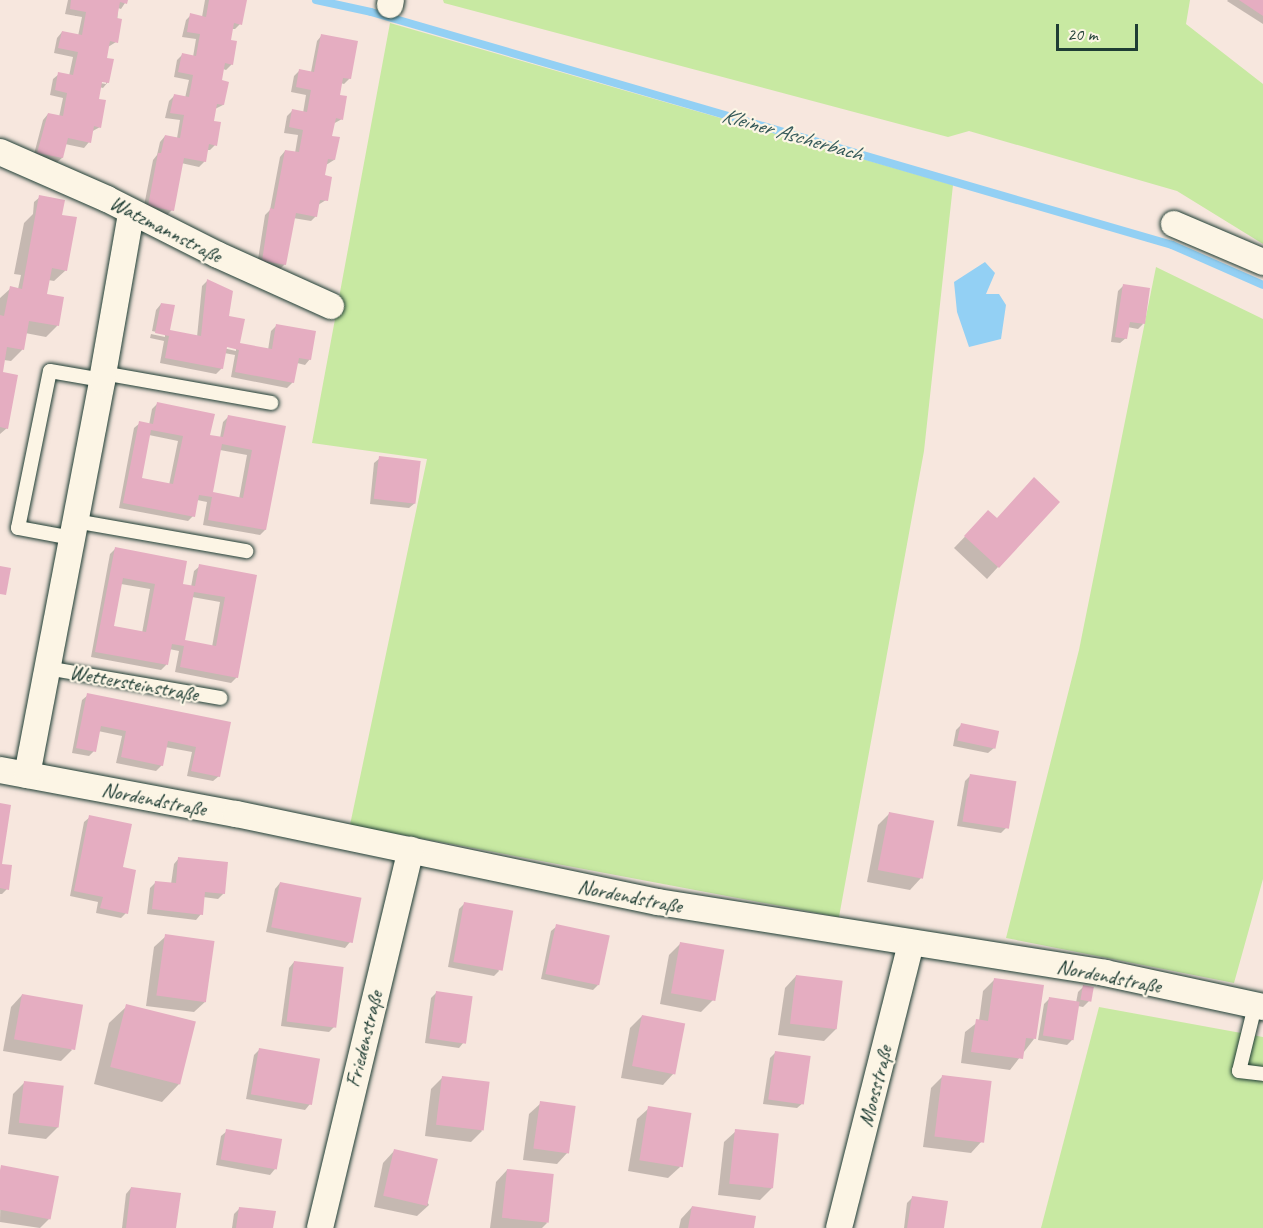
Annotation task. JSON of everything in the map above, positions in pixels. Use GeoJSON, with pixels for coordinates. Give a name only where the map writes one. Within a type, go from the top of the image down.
{"type":"FeatureCollection","features":[{"type":"Feature","properties":{"kind":"street","name":"Watzmannstraße"},"geometry":{"type":"LineString","coordinates":[[0,152],[107,199],[131,213],[332,306]]}},
{"type":"Feature","properties":{"kind":"street","name":"Wettersteinstraße"},"geometry":{"type":"LineString","coordinates":[[27,775],[103,376],[131,213]]}},
{"type":"Feature","properties":{"kind":"street"},"geometry":{"type":"LineString","coordinates":[[1174,224],[1263,262]]}},
{"type":"Feature","properties":{"kind":"street","name":"Nordendstraße"},"geometry":{"type":"LineString","coordinates":[[0,770],[411,850],[658,902],[1105,973],[1259,1006]]}},
{"type":"Feature","properties":{"kind":"street","name":"Friedenstraße"},"geometry":{"type":"LineString","coordinates":[[320,1228],[411,850]]}},
{"type":"Feature","properties":{"kind":"street","name":"Moosstraße"},"geometry":{"type":"LineString","coordinates":[[839,1228],[911,943]]}},
{"type":"Feature","properties":{"kind":"lane"},"geometry":{"type":"LineString","coordinates":[[246,551],[74,530],[18,528],[50,371],[103,376],[272,403]]}},
{"type":"Feature","properties":{"kind":"lane","name":"Wettersteinstraße"},"geometry":{"type":"LineString","coordinates":[[47,668],[220,698]]}},
{"type":"Feature","properties":{"kind":"lane"},"geometry":{"type":"LineString","coordinates":[[1259,1006],[1239,1071],[1263,1074]]}},
{"type":"Feature","properties":{"kind":"green space"},"geometry":{"type":"Polygon","coordinates":[[[443,0],[1190,0],[1186,24],[1263,84],[1263,244],[1177,191],[969,131],[948,137],[444,3],[443,0]]]}},
{"type":"Feature","properties":{"kind":"green space"},"geometry":{"type":"Polygon","coordinates":[[[390,23],[953,185],[924,451],[839,917],[350,825],[427,459],[312,443],[390,23]]]}},
{"type":"Feature","properties":{"kind":"green space"},"geometry":{"type":"Polygon","coordinates":[[[1156,267],[1263,319],[1263,879],[1234,983],[1006,938],[1079,650],[1156,267]]]}},
{"type":"Feature","properties":{"kind":"green space"},"geometry":{"type":"Polygon","coordinates":[[[1099,1007],[1263,1037],[1263,1228],[1041,1228],[1099,1007]]]}},
{"type":"Feature","properties":{"kind":"water"},"geometry":{"type":"Polygon","coordinates":[[[985,262],[995,273],[986,294],[999,294],[1006,305],[1001,339],[969,347],[957,312],[954,282],[985,262]]]}},
{"type":"Feature","properties":{"kind":"building"},"geometry":{"type":"Polygon","coordinates":[[[71,0],[128,0],[127,4],[120,2],[117,18],[122,19],[118,43],[110,41],[107,58],[114,59],[109,83],[102,82],[99,99],[106,100],[101,128],[94,126],[91,143],[68,138],[63,158],[37,153],[48,113],[63,116],[67,93],[55,90],[58,72],[73,75],[78,52],[58,48],[62,31],[82,35],[86,12],[70,9],[71,0]]]}},
{"type":"Feature","properties":{"kind":"building"},"geometry":{"type":"Polygon","coordinates":[[[209,0],[247,0],[242,25],[234,23],[231,40],[237,41],[233,65],[225,63],[222,80],[229,82],[224,105],[217,104],[214,121],[221,122],[217,146],[209,144],[206,162],[184,158],[174,211],[148,206],[158,153],[161,153],[165,135],[180,138],[184,115],[170,113],[174,94],[189,97],[193,75],[178,72],[182,53],[196,56],[200,34],[187,32],[190,13],[206,17],[209,0]]]}},
{"type":"Feature","properties":{"kind":"building"},"geometry":{"type":"Polygon","coordinates":[[[1239,0],[1263,0],[1263,16],[1239,0]]]}},
{"type":"Feature","properties":{"kind":"building"},"geometry":{"type":"Polygon","coordinates":[[[321,34],[358,41],[351,79],[343,78],[340,95],[347,96],[343,120],[336,118],[332,136],[340,137],[335,160],[328,159],[325,175],[332,177],[328,201],[320,200],[317,217],[296,213],[286,265],[262,261],[270,208],[274,209],[285,150],[299,152],[303,130],[289,127],[292,109],[307,112],[311,90],[296,87],[299,69],[314,72],[321,34]]]}},
{"type":"Feature","properties":{"kind":"building"},"geometry":{"type":"Polygon","coordinates":[[[39,195],[65,200],[62,215],[77,217],[67,271],[52,268],[47,294],[64,297],[59,326],[29,321],[24,350],[7,347],[3,372],[18,375],[8,429],[0,427],[0,315],[4,316],[10,286],[22,289],[39,195]]]}},
{"type":"Feature","properties":{"kind":"building"},"geometry":{"type":"Polygon","coordinates":[[[207,279],[233,291],[229,316],[245,319],[240,343],[272,349],[276,324],[316,331],[311,360],[299,358],[294,383],[235,372],[239,350],[227,347],[223,369],[165,358],[169,336],[155,333],[161,303],[175,305],[170,330],[201,336],[207,279]]]}},
{"type":"Feature","properties":{"kind":"building"},"geometry":{"type":"Polygon","coordinates":[[[1123,284],[1150,288],[1145,324],[1130,322],[1127,339],[1115,337],[1123,284]]]}},
{"type":"Feature","properties":{"kind":"building"},"geometry":{"type":"Polygon","coordinates":[[[157,402],[215,414],[210,435],[223,437],[228,415],[286,426],[266,530],[208,520],[212,497],[199,495],[195,517],[123,503],[139,421],[153,424],[157,402]],[[151,430],[142,478],[173,484],[183,436],[151,430]],[[222,444],[213,492],[243,498],[252,450],[222,444]]]}},
{"type":"Feature","properties":{"kind":"building"},"geometry":{"type":"Polygon","coordinates":[[[379,456],[421,461],[415,504],[374,499],[379,456]]]}},
{"type":"Feature","properties":{"kind":"building"},"geometry":{"type":"Polygon","coordinates":[[[1034,477],[1060,502],[999,568],[964,536],[988,510],[997,518],[1034,477]]]}},
{"type":"Feature","properties":{"kind":"building"},"geometry":{"type":"Polygon","coordinates":[[[115,547],[187,561],[183,584],[195,586],[199,564],[257,575],[238,678],[180,667],[184,646],[172,644],[168,665],[95,652],[115,547]],[[123,578],[114,626],[146,632],[155,584],[123,578]],[[194,592],[185,640],[216,646],[225,597],[194,592]]]}},
{"type":"Feature","properties":{"kind":"building"},"geometry":{"type":"Polygon","coordinates":[[[0,566],[11,568],[6,595],[0,594],[0,566]]]}},
{"type":"Feature","properties":{"kind":"building"},"geometry":{"type":"Polygon","coordinates":[[[87,693],[231,722],[220,777],[191,771],[196,747],[168,741],[163,766],[121,757],[126,731],[101,726],[96,752],[76,748],[87,693]]]}},
{"type":"Feature","properties":{"kind":"building"},"geometry":{"type":"Polygon","coordinates":[[[961,723],[999,731],[995,749],[957,741],[961,723]]]}},
{"type":"Feature","properties":{"kind":"building"},"geometry":{"type":"Polygon","coordinates":[[[970,774],[1016,781],[1009,829],[962,821],[970,774]]]}},
{"type":"Feature","properties":{"kind":"building"},"geometry":{"type":"Polygon","coordinates":[[[0,803],[11,805],[2,864],[12,865],[9,890],[0,888],[0,803]]]}},
{"type":"Feature","properties":{"kind":"building"},"geometry":{"type":"Polygon","coordinates":[[[889,812],[934,821],[923,879],[878,870],[889,812]]]}},
{"type":"Feature","properties":{"kind":"building"},"geometry":{"type":"Polygon","coordinates":[[[89,815],[132,824],[123,867],[136,870],[128,914],[100,908],[103,897],[74,891],[89,815]]]}},
{"type":"Feature","properties":{"kind":"building"},"geometry":{"type":"Polygon","coordinates":[[[178,857],[228,862],[225,894],[205,892],[203,915],[152,909],[155,881],[176,883],[178,857]]]}},
{"type":"Feature","properties":{"kind":"building"},"geometry":{"type":"Polygon","coordinates":[[[280,882],[361,898],[353,943],[271,927],[280,882]]]}},
{"type":"Feature","properties":{"kind":"building"},"geometry":{"type":"Polygon","coordinates":[[[464,902],[513,911],[503,971],[453,962],[464,902]]]}},
{"type":"Feature","properties":{"kind":"building"},"geometry":{"type":"Polygon","coordinates":[[[556,924],[610,935],[599,985],[545,974],[556,924]]]}},
{"type":"Feature","properties":{"kind":"building"},"geometry":{"type":"Polygon","coordinates":[[[165,934],[215,941],[206,1002],[156,995],[165,934]]]}},
{"type":"Feature","properties":{"kind":"building"},"geometry":{"type":"Polygon","coordinates":[[[680,942],[724,950],[715,1001],[671,993],[680,942]]]}},
{"type":"Feature","properties":{"kind":"building"},"geometry":{"type":"Polygon","coordinates":[[[294,961],[344,967],[336,1028],[287,1022],[294,961]]]}},
{"type":"Feature","properties":{"kind":"building"},"geometry":{"type":"Polygon","coordinates":[[[796,975],[843,981],[837,1029],[790,1024],[796,975]]]}},
{"type":"Feature","properties":{"kind":"building"},"geometry":{"type":"Polygon","coordinates":[[[994,978],[1044,985],[1036,1039],[1026,1038],[1023,1059],[971,1052],[976,1019],[988,1021],[994,978]]]}},
{"type":"Feature","properties":{"kind":"building"},"geometry":{"type":"Polygon","coordinates":[[[1083,985],[1094,987],[1091,1002],[1080,1000],[1083,985]]]}},
{"type":"Feature","properties":{"kind":"building"},"geometry":{"type":"Polygon","coordinates":[[[436,991],[473,996],[466,1044],[429,1039],[436,991]]]}},
{"type":"Feature","properties":{"kind":"building"},"geometry":{"type":"Polygon","coordinates":[[[22,994],[83,1005],[75,1050],[14,1039],[22,994]]]}},
{"type":"Feature","properties":{"kind":"building"},"geometry":{"type":"Polygon","coordinates":[[[1049,997],[1080,1002],[1074,1040],[1043,1036],[1049,997]]]}},
{"type":"Feature","properties":{"kind":"building"},"geometry":{"type":"Polygon","coordinates":[[[126,1004],[196,1021],[180,1084],[110,1067],[126,1004]]]}},
{"type":"Feature","properties":{"kind":"building"},"geometry":{"type":"Polygon","coordinates":[[[642,1015],[685,1023],[675,1074],[632,1066],[642,1015]]]}},
{"type":"Feature","properties":{"kind":"building"},"geometry":{"type":"Polygon","coordinates":[[[259,1048],[320,1059],[312,1105],[251,1094],[259,1048]]]}},
{"type":"Feature","properties":{"kind":"building"},"geometry":{"type":"Polygon","coordinates":[[[775,1051],[811,1056],[804,1105],[768,1100],[775,1051]]]}},
{"type":"Feature","properties":{"kind":"building"},"geometry":{"type":"Polygon","coordinates":[[[942,1075],[992,1081],[984,1143],[934,1137],[942,1075]]]}},
{"type":"Feature","properties":{"kind":"building"},"geometry":{"type":"Polygon","coordinates":[[[442,1076],[490,1082],[484,1130],[436,1125],[442,1076]]]}},
{"type":"Feature","properties":{"kind":"building"},"geometry":{"type":"Polygon","coordinates":[[[24,1081],[64,1086],[59,1128],[19,1123],[24,1081]]]}},
{"type":"Feature","properties":{"kind":"building"},"geometry":{"type":"Polygon","coordinates":[[[540,1101],[576,1106],[569,1154],[533,1149],[540,1101]]]}},
{"type":"Feature","properties":{"kind":"building"},"geometry":{"type":"Polygon","coordinates":[[[648,1106],[691,1113],[683,1167],[639,1160],[648,1106]]]}},
{"type":"Feature","properties":{"kind":"building"},"geometry":{"type":"Polygon","coordinates":[[[226,1129],[282,1139],[277,1169],[221,1160],[226,1129]]]}},
{"type":"Feature","properties":{"kind":"building"},"geometry":{"type":"Polygon","coordinates":[[[735,1129],[779,1134],[773,1188],[729,1184],[735,1129]]]}},
{"type":"Feature","properties":{"kind":"building"},"geometry":{"type":"Polygon","coordinates":[[[394,1149],[438,1159],[427,1206],[383,1196],[394,1149]]]}},
{"type":"Feature","properties":{"kind":"building"},"geometry":{"type":"Polygon","coordinates":[[[1,1165],[59,1176],[51,1219],[0,1210],[1,1165]]]}},
{"type":"Feature","properties":{"kind":"building"},"geometry":{"type":"Polygon","coordinates":[[[507,1169],[554,1174],[549,1223],[502,1218],[507,1169]]]}},
{"type":"Feature","properties":{"kind":"building"},"geometry":{"type":"Polygon","coordinates":[[[131,1187],[181,1193],[176,1228],[126,1228],[131,1187]]]}},
{"type":"Feature","properties":{"kind":"building"},"geometry":{"type":"Polygon","coordinates":[[[912,1196],[948,1201],[944,1228],[907,1228],[912,1196]]]}},
{"type":"Feature","properties":{"kind":"building"},"geometry":{"type":"Polygon","coordinates":[[[692,1206],[756,1216],[754,1228],[688,1228],[692,1206]]]}},
{"type":"Feature","properties":{"kind":"building"},"geometry":{"type":"Polygon","coordinates":[[[239,1207],[276,1211],[273,1228],[236,1228],[239,1207]]]}},
{"type":"Feature","properties":{"kind":"waterway","name":"Kleiner Ascherbach"},"geometry":{"type":"LineString","coordinates":[[316,0],[371,12],[1172,245],[1263,285]]}}]}
